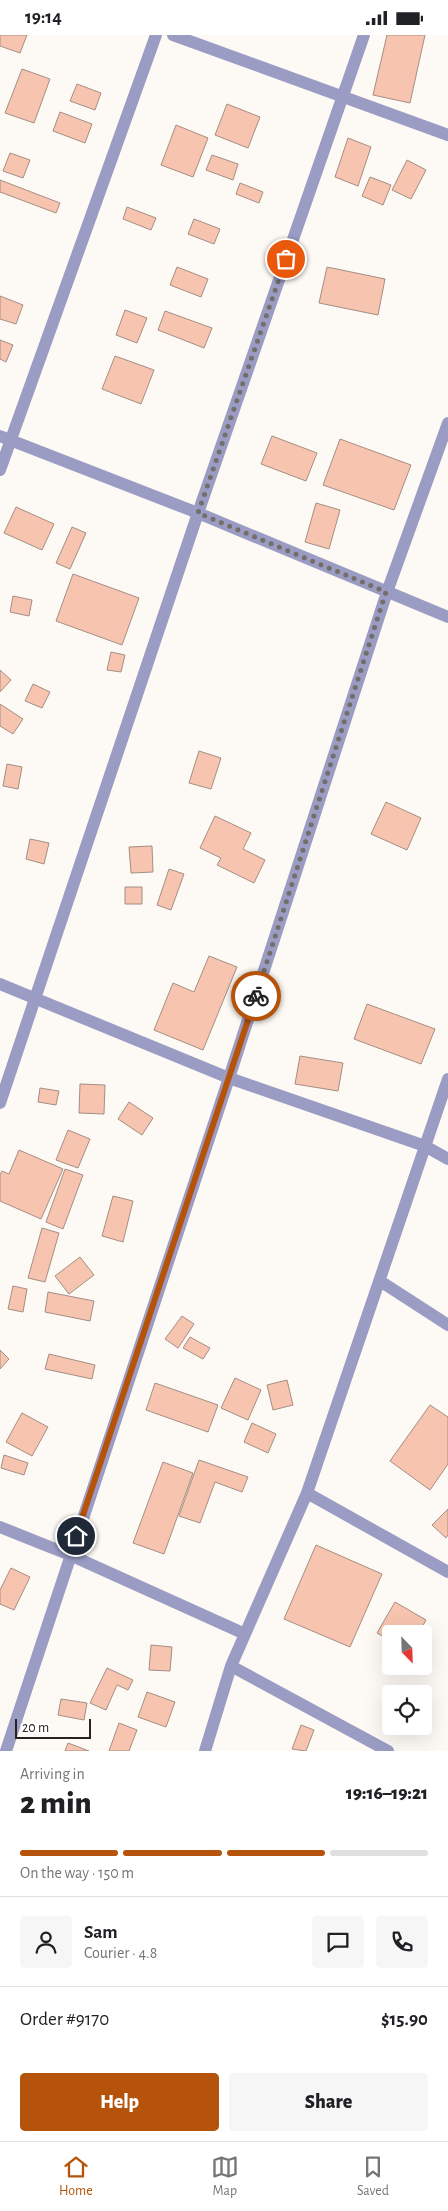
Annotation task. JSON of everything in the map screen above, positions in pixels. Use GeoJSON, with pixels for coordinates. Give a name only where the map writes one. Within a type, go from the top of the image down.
{"type":"FeatureCollection","features":[{"type":"Feature","properties":{"kind":"street"},"geometry":{"type":"LineString","coordinates":[[0,470],[5,438],[156,35]]}},
{"type":"Feature","properties":{"kind":"street"},"geometry":{"type":"LineString","coordinates":[[174,35],[448,135]]}},
{"type":"Feature","properties":{"kind":"street"},"geometry":{"type":"LineString","coordinates":[[0,1103],[198,513],[364,35]]}},
{"type":"Feature","properties":{"kind":"street"},"geometry":{"type":"LineString","coordinates":[[6,1751],[229,1078],[386,592],[448,423]]}},
{"type":"Feature","properties":{"kind":"street"},"geometry":{"type":"LineString","coordinates":[[5,438],[198,513],[448,617]]}},
{"type":"Feature","properties":{"kind":"street"},"geometry":{"type":"LineString","coordinates":[[0,984],[36,997],[229,1078],[425,1146],[448,1159]]}},
{"type":"Feature","properties":{"kind":"street"},"geometry":{"type":"LineString","coordinates":[[205,1751],[231,1666],[306,1493],[448,1079]]}},
{"type":"Feature","properties":{"kind":"street"},"geometry":{"type":"LineString","coordinates":[[380,1281],[448,1325]]}},
{"type":"Feature","properties":{"kind":"street"},"geometry":{"type":"LineString","coordinates":[[306,1493],[448,1572]]}},
{"type":"Feature","properties":{"kind":"street"},"geometry":{"type":"LineString","coordinates":[[0,1527],[70,1555],[245,1634]]}},
{"type":"Feature","properties":{"kind":"street"},"geometry":{"type":"LineString","coordinates":[[231,1666],[388,1751]]}},
{"type":"Feature","properties":{"kind":"building"},"geometry":{"type":"Polygon","coordinates":[[[0,35],[27,35],[20,53],[0,46],[0,35]]]}},
{"type":"Feature","properties":{"kind":"building"},"geometry":{"type":"Polygon","coordinates":[[[387,35],[425,35],[410,103],[373,95],[387,35]]]}},
{"type":"Feature","properties":{"kind":"building"},"geometry":{"type":"Polygon","coordinates":[[[22,69],[50,79],[34,123],[5,113],[22,69]]]}},
{"type":"Feature","properties":{"kind":"building"},"geometry":{"type":"Polygon","coordinates":[[[77,84],[101,93],[95,110],[70,101],[77,84]]]}},
{"type":"Feature","properties":{"kind":"building"},"geometry":{"type":"Polygon","coordinates":[[[227,104],[260,117],[248,148],[215,135],[227,104]]]}},
{"type":"Feature","properties":{"kind":"building"},"geometry":{"type":"Polygon","coordinates":[[[60,112],[92,124],[85,143],[53,131],[60,112]]]}},
{"type":"Feature","properties":{"kind":"building"},"geometry":{"type":"Polygon","coordinates":[[[176,125],[208,138],[193,177],[161,165],[176,125]]]}},
{"type":"Feature","properties":{"kind":"building"},"geometry":{"type":"Polygon","coordinates":[[[348,138],[371,147],[358,186],[335,177],[348,138]]]}},
{"type":"Feature","properties":{"kind":"building"},"geometry":{"type":"Polygon","coordinates":[[[10,153],[30,160],[23,178],[3,171],[10,153]]]}},
{"type":"Feature","properties":{"kind":"building"},"geometry":{"type":"Polygon","coordinates":[[[212,155],[238,164],[233,180],[206,170],[212,155]]]}},
{"type":"Feature","properties":{"kind":"building"},"geometry":{"type":"Polygon","coordinates":[[[407,160],[426,170],[411,199],[392,190],[407,160]]]}},
{"type":"Feature","properties":{"kind":"building"},"geometry":{"type":"Polygon","coordinates":[[[370,177],[391,185],[383,205],[362,196],[370,177]]]}},
{"type":"Feature","properties":{"kind":"building"},"geometry":{"type":"Polygon","coordinates":[[[0,180],[60,203],[56,213],[0,192],[0,180]]]}},
{"type":"Feature","properties":{"kind":"building"},"geometry":{"type":"Polygon","coordinates":[[[240,183],[263,192],[259,203],[236,194],[240,183]]]}},
{"type":"Feature","properties":{"kind":"building"},"geometry":{"type":"Polygon","coordinates":[[[127,207],[156,218],[151,230],[123,219],[127,207]]]}},
{"type":"Feature","properties":{"kind":"building"},"geometry":{"type":"Polygon","coordinates":[[[194,219],[220,229],[214,244],[188,234],[194,219]]]}},
{"type":"Feature","properties":{"kind":"building"},"geometry":{"type":"Polygon","coordinates":[[[177,267],[208,279],[201,297],[170,285],[177,267]]]}},
{"type":"Feature","properties":{"kind":"building"},"geometry":{"type":"Polygon","coordinates":[[[327,267],[385,279],[378,315],[319,303],[327,267]]]}},
{"type":"Feature","properties":{"kind":"building"},"geometry":{"type":"Polygon","coordinates":[[[0,296],[23,305],[16,324],[0,319],[0,296]]]}},
{"type":"Feature","properties":{"kind":"building"},"geometry":{"type":"Polygon","coordinates":[[[125,310],[147,318],[137,343],[116,335],[125,310]]]}},
{"type":"Feature","properties":{"kind":"building"},"geometry":{"type":"Polygon","coordinates":[[[165,311],[212,328],[204,348],[158,330],[165,311]]]}},
{"type":"Feature","properties":{"kind":"building"},"geometry":{"type":"Polygon","coordinates":[[[0,340],[13,345],[6,362],[0,359],[0,340]]]}},
{"type":"Feature","properties":{"kind":"building"},"geometry":{"type":"Polygon","coordinates":[[[115,356],[154,370],[141,404],[102,389],[115,356]]]}},
{"type":"Feature","properties":{"kind":"building"},"geometry":{"type":"Polygon","coordinates":[[[272,436],[317,453],[306,481],[261,464],[272,436]]]}},
{"type":"Feature","properties":{"kind":"building"},"geometry":{"type":"Polygon","coordinates":[[[340,439],[411,465],[394,510],[323,485],[340,439]]]}},
{"type":"Feature","properties":{"kind":"building"},"geometry":{"type":"Polygon","coordinates":[[[316,503],[340,510],[329,549],[305,542],[316,503]]]}},
{"type":"Feature","properties":{"kind":"building"},"geometry":{"type":"Polygon","coordinates":[[[16,507],[54,524],[42,550],[4,533],[16,507]]]}},
{"type":"Feature","properties":{"kind":"building"},"geometry":{"type":"Polygon","coordinates":[[[72,527],[86,533],[70,569],[56,563],[72,527]]]}},
{"type":"Feature","properties":{"kind":"building"},"geometry":{"type":"Polygon","coordinates":[[[73,574],[139,598],[122,645],[56,621],[73,574]]]}},
{"type":"Feature","properties":{"kind":"building"},"geometry":{"type":"Polygon","coordinates":[[[13,596],[32,600],[29,616],[10,612],[13,596]]]}},
{"type":"Feature","properties":{"kind":"building"},"geometry":{"type":"Polygon","coordinates":[[[111,652],[125,655],[121,672],[107,670],[111,652]]]}},
{"type":"Feature","properties":{"kind":"building"},"geometry":{"type":"Polygon","coordinates":[[[0,670],[11,680],[0,692],[0,670]]]}},
{"type":"Feature","properties":{"kind":"building"},"geometry":{"type":"Polygon","coordinates":[[[33,684],[50,692],[42,708],[25,701],[33,684]]]}},
{"type":"Feature","properties":{"kind":"building"},"geometry":{"type":"Polygon","coordinates":[[[0,704],[23,719],[13,734],[0,726],[0,704]]]}},
{"type":"Feature","properties":{"kind":"building"},"geometry":{"type":"Polygon","coordinates":[[[199,751],[221,758],[211,789],[189,783],[199,751]]]}},
{"type":"Feature","properties":{"kind":"building"},"geometry":{"type":"Polygon","coordinates":[[[7,764],[22,767],[18,789],[3,786],[7,764]]]}},
{"type":"Feature","properties":{"kind":"building"},"geometry":{"type":"Polygon","coordinates":[[[386,802],[421,818],[407,850],[371,834],[386,802]]]}},
{"type":"Feature","properties":{"kind":"building"},"geometry":{"type":"Polygon","coordinates":[[[215,816],[251,833],[243,849],[265,860],[254,883],[217,865],[221,858],[200,848],[215,816]]]}},
{"type":"Feature","properties":{"kind":"building"},"geometry":{"type":"Polygon","coordinates":[[[30,839],[49,843],[44,864],[26,859],[30,839]]]}},
{"type":"Feature","properties":{"kind":"building"},"geometry":{"type":"Polygon","coordinates":[[[152,846],[153,872],[131,873],[129,847],[152,846]]]}},
{"type":"Feature","properties":{"kind":"building"},"geometry":{"type":"Polygon","coordinates":[[[169,869],[184,874],[171,910],[157,905],[169,869]]]}},
{"type":"Feature","properties":{"kind":"building"},"geometry":{"type":"Polygon","coordinates":[[[125,887],[142,887],[142,904],[125,904],[125,887]]]}},
{"type":"Feature","properties":{"kind":"building"},"geometry":{"type":"Polygon","coordinates":[[[209,956],[237,967],[203,1050],[154,1030],[173,983],[194,992],[209,956]]]}},
{"type":"Feature","properties":{"kind":"building"},"geometry":{"type":"Polygon","coordinates":[[[367,1004],[435,1029],[421,1064],[354,1039],[367,1004]]]}},
{"type":"Feature","properties":{"kind":"building"},"geometry":{"type":"Polygon","coordinates":[[[300,1056],[343,1063],[338,1091],[295,1084],[300,1056]]]}},
{"type":"Feature","properties":{"kind":"building"},"geometry":{"type":"Polygon","coordinates":[[[80,1084],[105,1085],[104,1114],[79,1113],[80,1084]]]}},
{"type":"Feature","properties":{"kind":"building"},"geometry":{"type":"Polygon","coordinates":[[[40,1088],[59,1091],[56,1105],[38,1102],[40,1088]]]}},
{"type":"Feature","properties":{"kind":"building"},"geometry":{"type":"Polygon","coordinates":[[[129,1102],[153,1118],[142,1135],[118,1119],[129,1102]]]}},
{"type":"Feature","properties":{"kind":"building"},"geometry":{"type":"Polygon","coordinates":[[[68,1130],[90,1139],[78,1168],[56,1160],[68,1130]]]}},
{"type":"Feature","properties":{"kind":"building"},"geometry":{"type":"Polygon","coordinates":[[[19,1150],[63,1169],[41,1219],[0,1201],[0,1175],[2,1171],[9,1174],[19,1150]]]}},
{"type":"Feature","properties":{"kind":"building"},"geometry":{"type":"Polygon","coordinates":[[[65,1169],[83,1175],[63,1229],[46,1222],[65,1169]]]}},
{"type":"Feature","properties":{"kind":"building"},"geometry":{"type":"Polygon","coordinates":[[[113,1196],[133,1201],[123,1242],[102,1236],[113,1196]]]}},
{"type":"Feature","properties":{"kind":"building"},"geometry":{"type":"Polygon","coordinates":[[[42,1228],[59,1233],[45,1282],[28,1278],[42,1228]]]}},
{"type":"Feature","properties":{"kind":"building"},"geometry":{"type":"Polygon","coordinates":[[[80,1257],[94,1275],[69,1294],[55,1276],[80,1257]]]}},
{"type":"Feature","properties":{"kind":"building"},"geometry":{"type":"Polygon","coordinates":[[[13,1286],[27,1289],[23,1312],[8,1309],[13,1286]]]}},
{"type":"Feature","properties":{"kind":"building"},"geometry":{"type":"Polygon","coordinates":[[[48,1292],[94,1301],[90,1321],[45,1312],[48,1292]]]}},
{"type":"Feature","properties":{"kind":"building"},"geometry":{"type":"Polygon","coordinates":[[[182,1316],[194,1324],[178,1348],[165,1339],[182,1316]]]}},
{"type":"Feature","properties":{"kind":"building"},"geometry":{"type":"Polygon","coordinates":[[[190,1337],[210,1348],[203,1359],[183,1348],[190,1337]]]}},
{"type":"Feature","properties":{"kind":"building"},"geometry":{"type":"Polygon","coordinates":[[[0,1350],[9,1359],[0,1369],[0,1350]]]}},
{"type":"Feature","properties":{"kind":"building"},"geometry":{"type":"Polygon","coordinates":[[[49,1354],[95,1365],[92,1379],[45,1369],[49,1354]]]}},
{"type":"Feature","properties":{"kind":"building"},"geometry":{"type":"Polygon","coordinates":[[[235,1378],[261,1390],[248,1420],[221,1408],[235,1378]]]}},
{"type":"Feature","properties":{"kind":"building"},"geometry":{"type":"Polygon","coordinates":[[[287,1380],[293,1405],[273,1410],[267,1385],[287,1380]]]}},
{"type":"Feature","properties":{"kind":"building"},"geometry":{"type":"Polygon","coordinates":[[[155,1383],[218,1405],[208,1432],[146,1410],[155,1383]]]}},
{"type":"Feature","properties":{"kind":"building"},"geometry":{"type":"Polygon","coordinates":[[[430,1405],[448,1417],[448,1464],[430,1490],[390,1461],[430,1405]]]}},
{"type":"Feature","properties":{"kind":"building"},"geometry":{"type":"Polygon","coordinates":[[[22,1413],[48,1427],[32,1456],[6,1442],[22,1413]]]}},
{"type":"Feature","properties":{"kind":"building"},"geometry":{"type":"Polygon","coordinates":[[[252,1423],[276,1434],[268,1453],[244,1442],[252,1423]]]}},
{"type":"Feature","properties":{"kind":"building"},"geometry":{"type":"Polygon","coordinates":[[[4,1455],[28,1463],[24,1475],[1,1468],[4,1455]]]}},
{"type":"Feature","properties":{"kind":"building"},"geometry":{"type":"Polygon","coordinates":[[[199,1460],[248,1477],[242,1492],[215,1482],[200,1523],[179,1516],[199,1460]]]}},
{"type":"Feature","properties":{"kind":"building"},"geometry":{"type":"Polygon","coordinates":[[[163,1462],[193,1473],[164,1554],[133,1543],[163,1462]]]}},
{"type":"Feature","properties":{"kind":"building"},"geometry":{"type":"Polygon","coordinates":[[[448,1509],[448,1535],[446,1538],[432,1525],[448,1509]]]}},
{"type":"Feature","properties":{"kind":"building"},"geometry":{"type":"Polygon","coordinates":[[[316,1545],[382,1574],[350,1647],[284,1619],[316,1545]]]}},
{"type":"Feature","properties":{"kind":"building"},"geometry":{"type":"Polygon","coordinates":[[[11,1568],[30,1577],[14,1610],[0,1604],[0,1590],[11,1568]]]}},
{"type":"Feature","properties":{"kind":"building"},"geometry":{"type":"Polygon","coordinates":[[[395,1602],[426,1620],[423,1625],[382,1625],[382,1636],[377,1633],[395,1602]]]}},
{"type":"Feature","properties":{"kind":"building"},"geometry":{"type":"Polygon","coordinates":[[[151,1645],[172,1647],[170,1671],[149,1670],[151,1645]]]}},
{"type":"Feature","properties":{"kind":"building"},"geometry":{"type":"Polygon","coordinates":[[[107,1668],[133,1680],[128,1690],[117,1685],[106,1710],[90,1703],[107,1668]]]}},
{"type":"Feature","properties":{"kind":"building"},"geometry":{"type":"Polygon","coordinates":[[[147,1692],[175,1702],[166,1727],[138,1717],[147,1692]]]}},
{"type":"Feature","properties":{"kind":"building"},"geometry":{"type":"Polygon","coordinates":[[[61,1699],[87,1703],[84,1720],[58,1715],[61,1699]]]}},
{"type":"Feature","properties":{"kind":"building"},"geometry":{"type":"Polygon","coordinates":[[[119,1723],[137,1730],[129,1751],[109,1751],[119,1723]]]}},
{"type":"Feature","properties":{"kind":"building"},"geometry":{"type":"Polygon","coordinates":[[[301,1725],[314,1730],[306,1751],[292,1749],[301,1725]]]}},
{"type":"Feature","properties":{"kind":"building"},"geometry":{"type":"Polygon","coordinates":[[[68,1743],[89,1751],[65,1751],[68,1743]]]}},
{"type":"Feature","properties":{"kind":"way so far"},"geometry":{"type":"LineString","coordinates":[[256,996],[386,592],[198,513],[286,259]]}},
{"type":"Feature","properties":{"kind":"route"},"geometry":{"type":"LineString","coordinates":[[76,1536],[256,996]]}}]}
